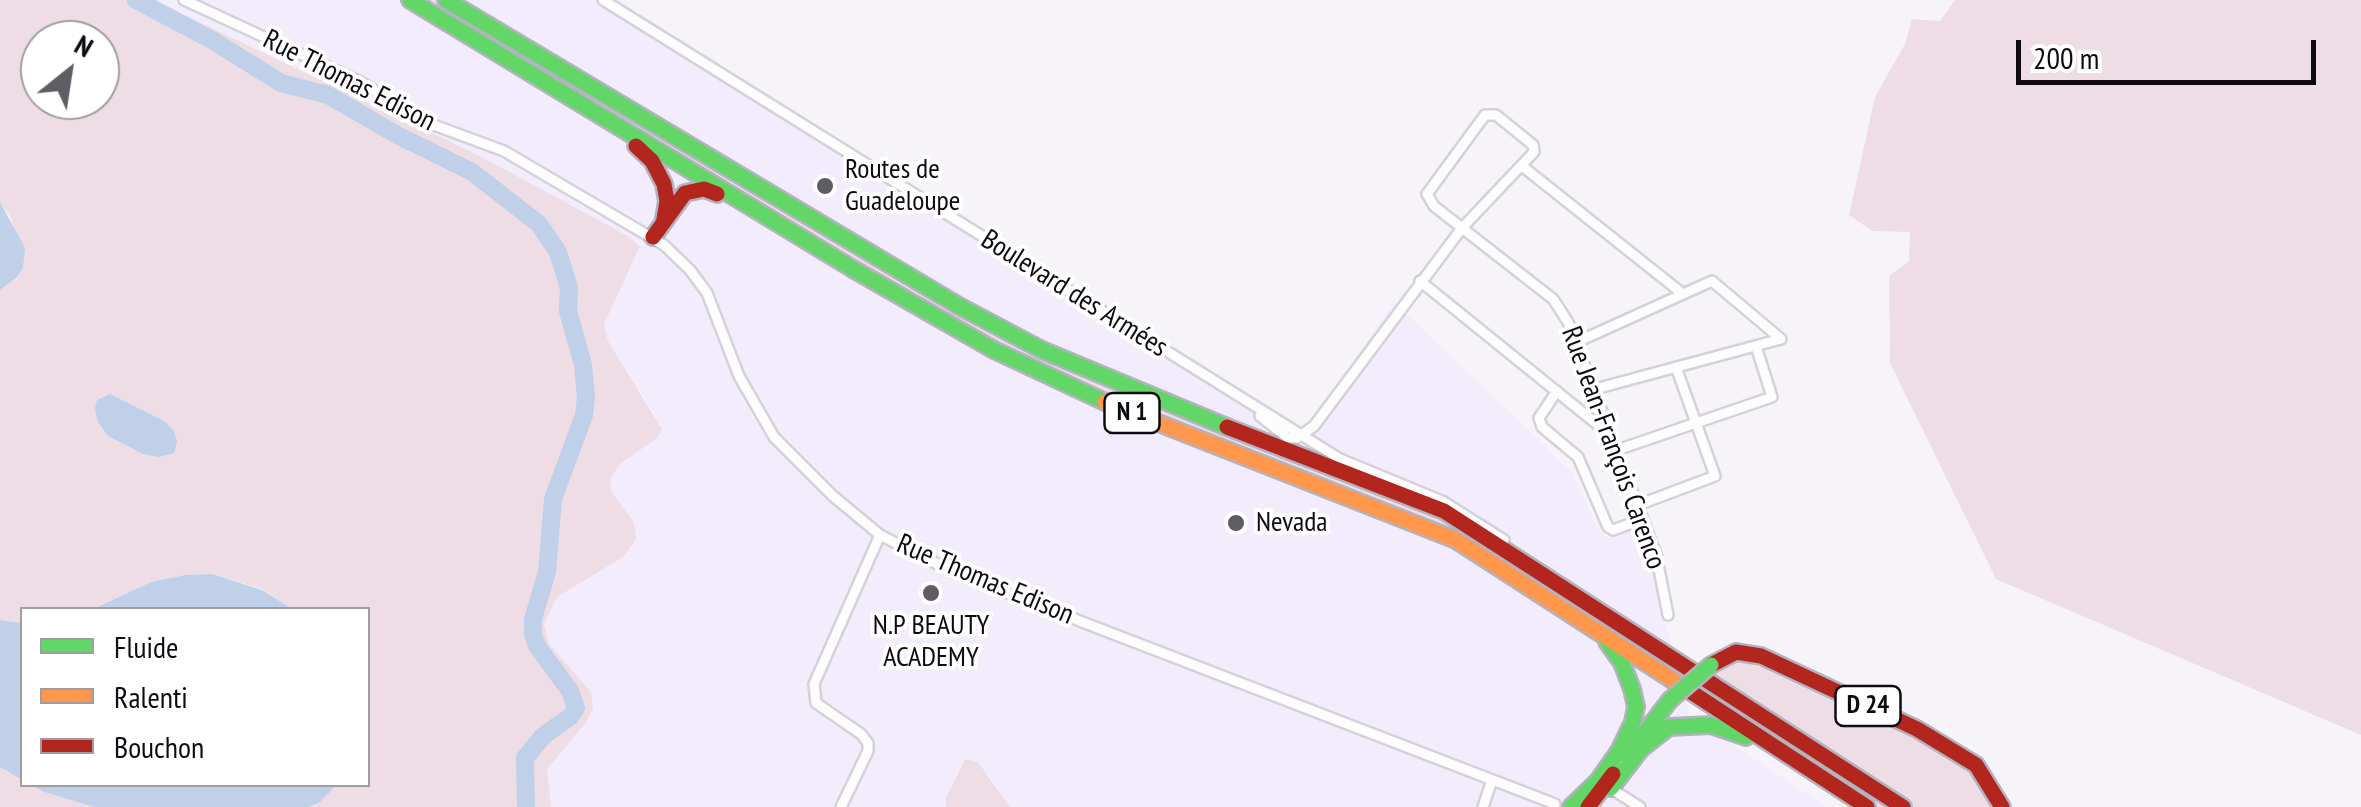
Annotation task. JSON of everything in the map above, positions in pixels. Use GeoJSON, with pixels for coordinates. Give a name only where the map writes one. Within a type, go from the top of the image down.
{"type":"FeatureCollection","features":[{"type":"Feature","properties":{"kind":"main road","name":"N 1"},"geometry":{"type":"LineString","coordinates":[[446,0],[1002,330],[1164,402],[1444,512],[1903,807]]}},
{"type":"Feature","properties":{"kind":"main road"},"geometry":{"type":"LineString","coordinates":[[456,0],[524,47]]}},
{"type":"Feature","properties":{"kind":"main road","name":"N 1"},"geometry":{"type":"LineString","coordinates":[[407,7],[517,65],[994,350],[1076,390],[1456,540],[1865,805]]}},
{"type":"Feature","properties":{"kind":"main road"},"geometry":{"type":"LineString","coordinates":[[550,85],[652,160],[664,184],[664,219]]}},
{"type":"Feature","properties":{"kind":"main road"},"geometry":{"type":"LineString","coordinates":[[653,237],[685,193],[694,188],[713,191],[824,257],[853,269]]}},
{"type":"Feature","properties":{"kind":"main road"},"geometry":{"type":"LineString","coordinates":[[1563,806],[1598,781],[1633,722],[1636,707],[1622,663],[1600,634]]}},
{"type":"Feature","properties":{"kind":"main road","name":"D 24"},"geometry":{"type":"LineString","coordinates":[[1588,807],[1670,700],[1711,665],[1736,652],[1761,656],[1917,730],[1976,766],[2002,807]]}},
{"type":"Feature","properties":{"kind":"main road"},"geometry":{"type":"LineString","coordinates":[[1611,788],[1656,734],[1669,727],[1711,725],[1741,733],[1865,805]]}},
{"type":"Feature","properties":{"kind":"street","name":"Rue Thomas Edison"},"geometry":{"type":"LineString","coordinates":[[184,0],[359,81],[423,121],[504,151],[653,237],[680,259],[708,293],[739,376],[774,437],[880,536],[955,573],[1563,806]]}},
{"type":"Feature","properties":{"kind":"street","name":"Boulevard des Armées"},"geometry":{"type":"LineString","coordinates":[[602,0],[1340,459],[1471,517],[1549,576]]}},
{"type":"Feature","properties":{"kind":"street","name":"Rue Jean-François Carenco"},"geometry":{"type":"LineString","coordinates":[[1522,166],[1534,152],[1533,145],[1496,115],[1485,115],[1428,194],[1434,206],[1553,299],[1577,342],[1656,554],[1668,615]]}},
{"type":"Feature","properties":{"kind":"street"},"geometry":{"type":"LineString","coordinates":[[1304,435],[1462,228],[1522,166],[1683,294]]}},
{"type":"Feature","properties":{"kind":"street"},"geometry":{"type":"LineString","coordinates":[[1420,281],[1611,435]]}},
{"type":"Feature","properties":{"kind":"street"},"geometry":{"type":"LineString","coordinates":[[1577,342],[1712,281],[1781,339],[1594,389]]}},
{"type":"Feature","properties":{"kind":"street"},"geometry":{"type":"LineString","coordinates":[[1616,450],[1772,397],[1756,346]]}},
{"type":"Feature","properties":{"kind":"street"},"geometry":{"type":"LineString","coordinates":[[1638,505],[1714,476],[1676,367]]}},
{"type":"Feature","properties":{"kind":"street"},"geometry":{"type":"LineString","coordinates":[[1557,390],[1539,418],[1542,426],[1578,457],[1608,527],[1614,530],[1643,520]]}},
{"type":"Feature","properties":{"kind":"street"},"geometry":{"type":"LineString","coordinates":[[841,807],[868,751],[868,743],[816,703],[814,684],[880,536]]}},
{"type":"Feature","properties":{"kind":"street"},"geometry":{"type":"LineString","coordinates":[[1483,807],[1492,780]]}},
{"type":"Feature","properties":{"kind":"street"},"geometry":{"type":"LineString","coordinates":[[1597,807],[1611,788],[1640,807]]}},
{"type":"Feature","properties":{"kind":"shaded area"},"geometry":{"type":"Polygon","coordinates":[[[0,0],[153,0],[480,156],[640,246],[604,324],[608,341],[662,429],[657,438],[620,464],[610,479],[612,492],[634,523],[636,539],[623,557],[557,597],[544,624],[549,644],[591,692],[593,708],[586,723],[547,769],[551,807],[309,807],[335,787],[370,787],[370,607],[290,607],[262,589],[212,574],[151,582],[97,607],[20,607],[20,623],[0,620],[0,290],[23,268],[11,218],[0,202],[0,0]]]}},
{"type":"Feature","properties":{"kind":"shaded area"},"geometry":{"type":"Polygon","coordinates":[[[153,0],[619,0],[1304,434],[1394,301],[1572,472],[1596,525],[1606,537],[1640,527],[1658,567],[1660,602],[1690,716],[1827,807],[1010,807],[991,777],[972,759],[965,759],[946,797],[946,807],[551,807],[547,769],[586,723],[591,692],[549,644],[544,624],[557,597],[623,557],[634,523],[612,492],[610,479],[620,464],[657,438],[657,418],[608,341],[604,324],[640,245],[480,156],[153,0]]]}},
{"type":"Feature","properties":{"kind":"shaded area"},"geometry":{"type":"Polygon","coordinates":[[[421,0],[435,0],[1012,345],[1128,397],[1432,515],[1472,535],[1891,807],[1878,807],[1515,570],[1015,354],[421,0]]]}},
{"type":"Feature","properties":{"kind":"shaded area"},"geometry":{"type":"Polygon","coordinates":[[[1955,0],[2361,0],[2361,735],[1996,579],[1890,363],[1889,276],[1909,261],[1910,232],[1872,231],[1849,215],[1875,97],[1905,44],[1912,19],[1940,21],[1955,0]]]}},
{"type":"Feature","properties":{"kind":"shaded area"},"geometry":{"type":"Polygon","coordinates":[[[1735,661],[1749,662],[1955,757],[1984,785],[1996,807],[1914,807],[1709,675],[1735,661]]]}},
{"type":"Feature","properties":{"kind":"shaded area"},"geometry":{"type":"Polygon","coordinates":[[[965,759],[978,762],[1010,807],[946,807],[946,797],[965,759]]]}},
{"type":"Feature","properties":{"kind":"shaded area"},"geometry":{"type":"Polygon","coordinates":[[[0,767],[20,779],[20,787],[35,787],[94,807],[0,807],[0,767]]]}},
{"type":"Feature","properties":{"kind":"water"},"geometry":{"type":"Polygon","coordinates":[[[0,202],[25,248],[23,268],[0,290],[0,202]]]}},
{"type":"Feature","properties":{"kind":"water"},"geometry":{"type":"Polygon","coordinates":[[[110,394],[164,421],[174,431],[174,453],[159,457],[143,454],[108,436],[97,420],[95,408],[97,400],[110,394]]]}},
{"type":"Feature","properties":{"kind":"water"},"geometry":{"type":"Polygon","coordinates":[[[212,574],[262,590],[290,607],[97,607],[151,582],[212,574]]]}},
{"type":"Feature","properties":{"kind":"water"},"geometry":{"type":"Polygon","coordinates":[[[0,620],[20,623],[20,779],[0,767],[0,620]]]}},
{"type":"Feature","properties":{"kind":"water"},"geometry":{"type":"Polygon","coordinates":[[[35,787],[335,787],[309,807],[94,807],[35,787]]]}},
{"type":"Feature","properties":{"kind":"waterway"},"geometry":{"type":"LineString","coordinates":[[136,0],[212,40],[281,83],[328,95],[472,172],[539,224],[558,252],[569,288],[568,311],[583,365],[586,398],[584,415],[553,499],[547,572],[533,619],[533,634],[537,646],[570,691],[576,708],[543,736],[525,758],[526,807]]}},
{"type":"Feature","properties":{"kind":"traffic: fast"},"geometry":{"type":"LineString","coordinates":[[410,0],[853,269],[994,350],[1105,402]]}},
{"type":"Feature","properties":{"kind":"traffic: fast"},"geometry":{"type":"LineString","coordinates":[[446,0],[959,306],[1042,350],[1227,427]]}},
{"type":"Feature","properties":{"kind":"traffic: fast"},"geometry":{"type":"LineString","coordinates":[[1571,807],[1598,781],[1633,722],[1636,707],[1632,689],[1622,663],[1607,642]]}},
{"type":"Feature","properties":{"kind":"traffic: fast"},"geometry":{"type":"LineString","coordinates":[[1670,700],[1711,665]]}},
{"type":"Feature","properties":{"kind":"traffic: fast"},"geometry":{"type":"LineString","coordinates":[[1627,756],[1670,700]]}},
{"type":"Feature","properties":{"kind":"traffic: fast"},"geometry":{"type":"LineString","coordinates":[[1611,788],[1641,749],[1669,727],[1711,725],[1746,737]]}},
{"type":"Feature","properties":{"kind":"traffic: slow"},"geometry":{"type":"LineString","coordinates":[[1105,402],[1456,540],[1688,690]]}},
{"type":"Feature","properties":{"kind":"traffic: jam"},"geometry":{"type":"LineString","coordinates":[[636,146],[652,161],[664,184],[664,219]]}},
{"type":"Feature","properties":{"kind":"traffic: jam"},"geometry":{"type":"LineString","coordinates":[[653,237],[685,193],[704,189],[717,194]]}},
{"type":"Feature","properties":{"kind":"traffic: jam"},"geometry":{"type":"LineString","coordinates":[[1227,427],[1444,511],[1903,807]]}},
{"type":"Feature","properties":{"kind":"traffic: jam"},"geometry":{"type":"LineString","coordinates":[[1711,665],[1736,652],[1761,656],[1917,729],[1976,765],[2002,807]]}},
{"type":"Feature","properties":{"kind":"traffic: jam"},"geometry":{"type":"LineString","coordinates":[[1688,690],[1867,807]]}},
{"type":"Feature","properties":{"kind":"traffic: jam"},"geometry":{"type":"LineString","coordinates":[[1588,807],[1613,774]]}},
{"type":"Feature","properties":{"kind":"place","name":"Routes de Guadeloupe"},"geometry":{"type":"Point","coordinates":[825,186]}},
{"type":"Feature","properties":{"kind":"place","name":"Nevada"},"geometry":{"type":"Point","coordinates":[1236,523]}},
{"type":"Feature","properties":{"kind":"place","name":"N.P BEAUTY ACADEMY"},"geometry":{"type":"Point","coordinates":[931,593]}}]}
